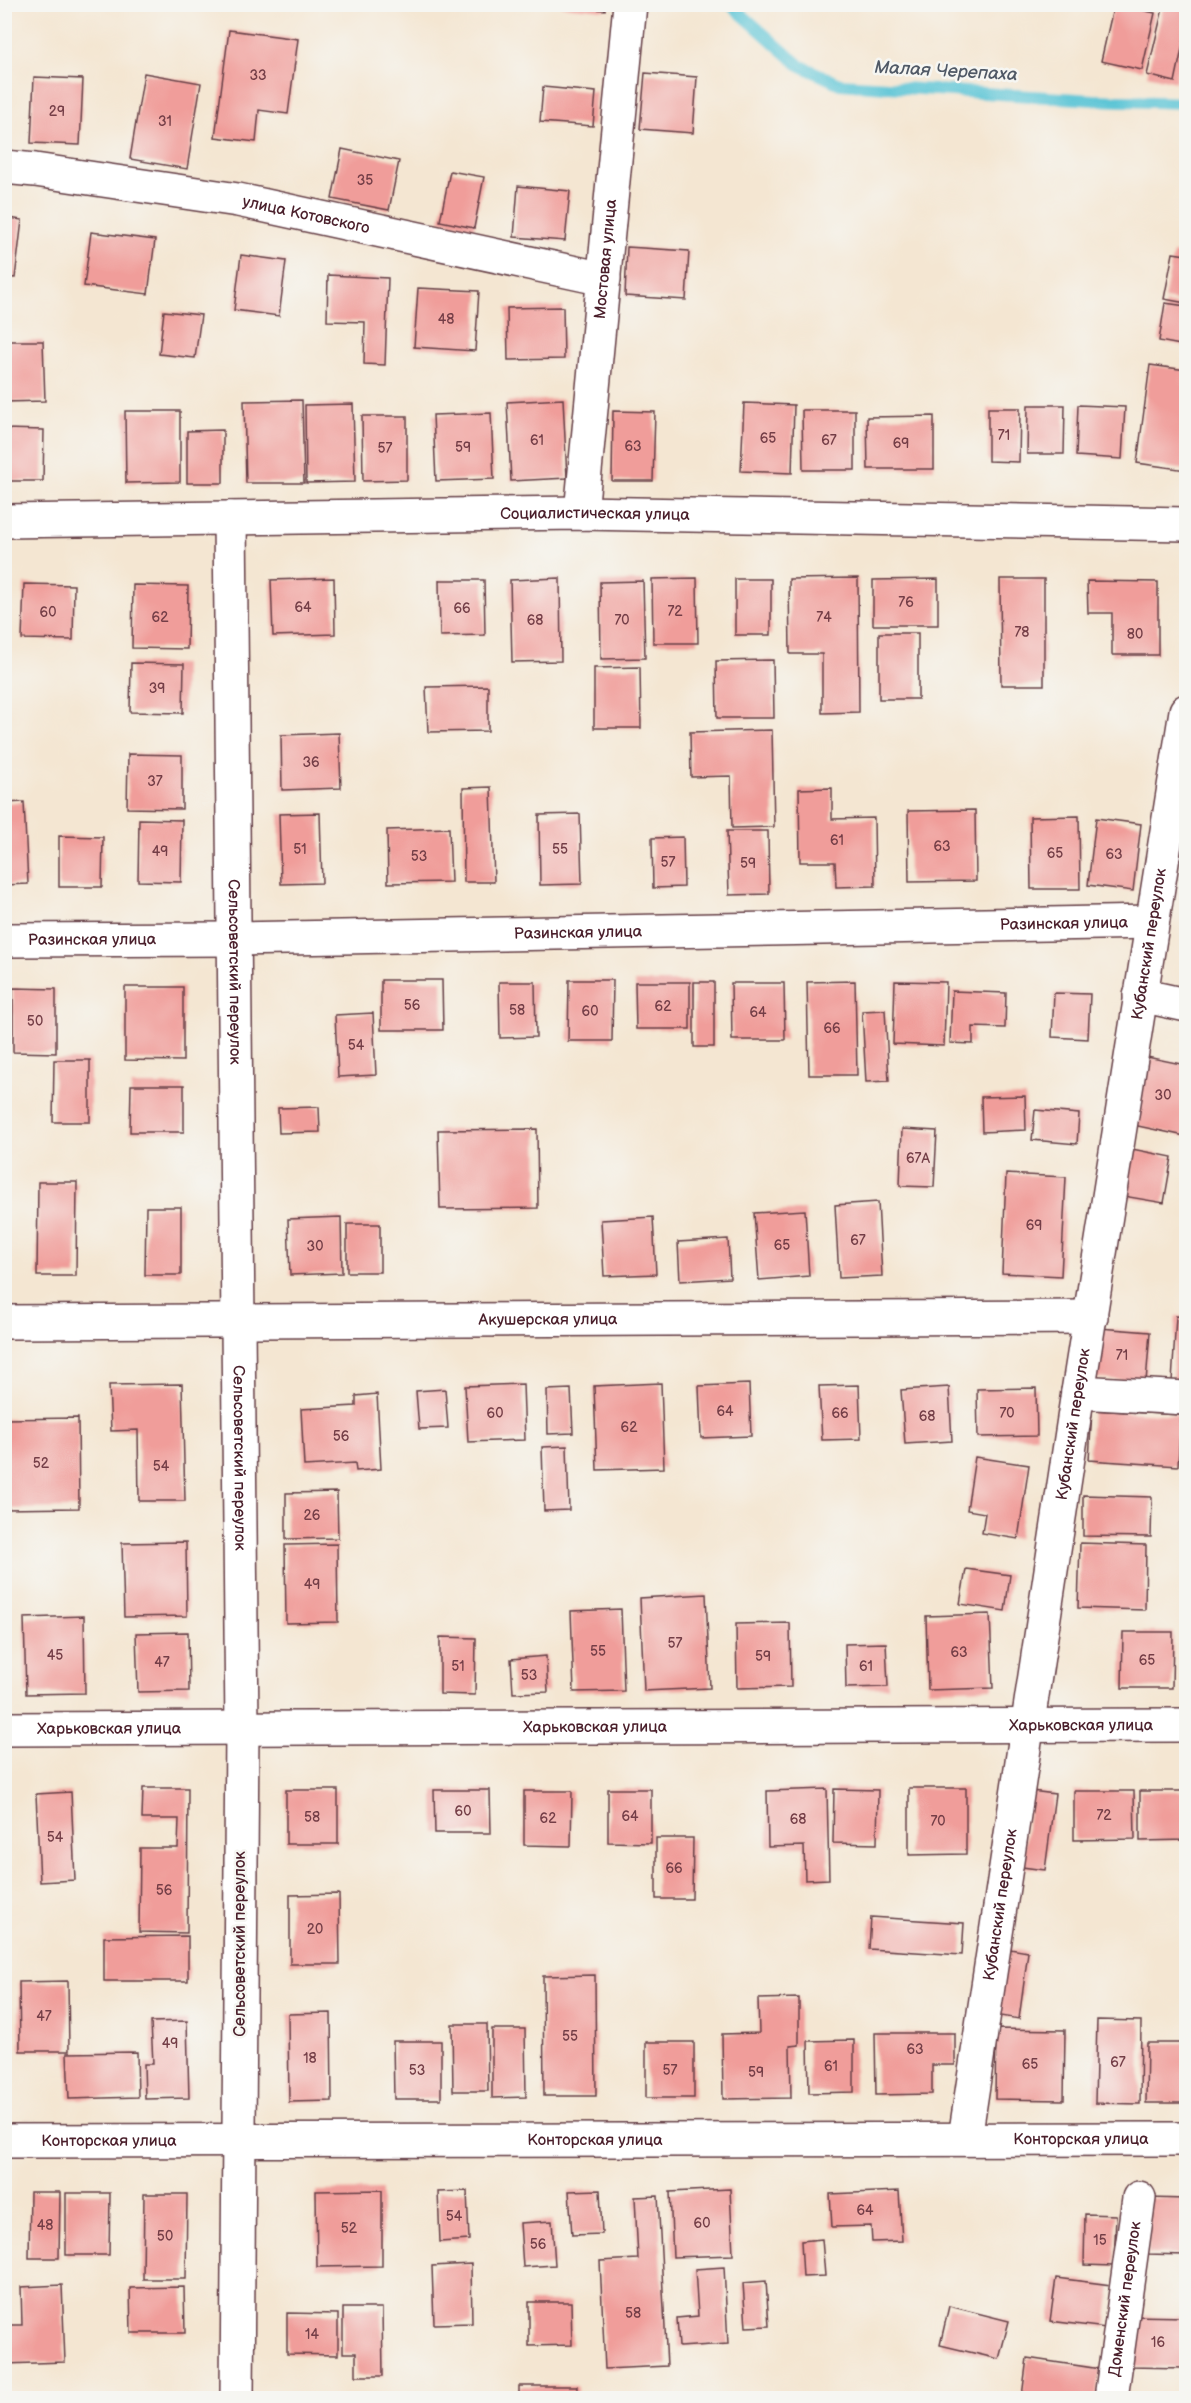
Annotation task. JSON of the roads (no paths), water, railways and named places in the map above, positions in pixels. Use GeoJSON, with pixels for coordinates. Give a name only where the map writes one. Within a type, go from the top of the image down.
{"type":"FeatureCollection","features":[{"type":"Feature","properties":{"kind":"street","name":"Мостовая улица"},"geometry":{"type":"LineString","coordinates":[[581,513],[630,4]]}},
{"type":"Feature","properties":{"kind":"street","name":"улица Котовского"},"geometry":{"type":"LineString","coordinates":[[4,167],[238,200],[604,279]]}},
{"type":"Feature","properties":{"kind":"street","name":"Социалистическая улица"},"geometry":{"type":"LineString","coordinates":[[4,521],[581,513],[1186,524]]}},
{"type":"Feature","properties":{"kind":"street","name":"Сельсоветский переулок"},"geometry":{"type":"LineString","coordinates":[[230,518],[242,1729],[237,2398]]}},
{"type":"Feature","properties":{"kind":"street","name":"Кубанский переулок"},"geometry":{"type":"LineString","coordinates":[[965,2138],[1078,1392],[1186,711]]}},
{"type":"Feature","properties":{"kind":"street","name":"Разинская улица"},"geometry":{"type":"LineString","coordinates":[[4,940],[234,939],[1152,922]]}},
{"type":"Feature","properties":{"kind":"street"},"geometry":{"type":"LineString","coordinates":[[1140,995],[1186,1005]]}},
{"type":"Feature","properties":{"kind":"street","name":"Акушерская улица"},"geometry":{"type":"LineString","coordinates":[[4,1322],[1091,1317]]}},
{"type":"Feature","properties":{"kind":"street"},"geometry":{"type":"LineString","coordinates":[[1078,1392],[1186,1398]]}},
{"type":"Feature","properties":{"kind":"street","name":"Харьковская улица"},"geometry":{"type":"LineString","coordinates":[[4,1729],[1186,1725]]}},
{"type":"Feature","properties":{"kind":"street","name":"Конторская улица"},"geometry":{"type":"LineString","coordinates":[[4,2141],[1186,2139]]}},
{"type":"Feature","properties":{"kind":"street","name":"Доменский переулок"},"geometry":{"type":"LineString","coordinates":[[1111,2398],[1139,2198]]}},
{"type":"Feature","properties":{"kind":"waterway","name":"Малая Черепаха"},"geometry":{"type":"LineString","coordinates":[[730,4],[799,65],[840,84],[1094,100],[1186,103]]}}]}
